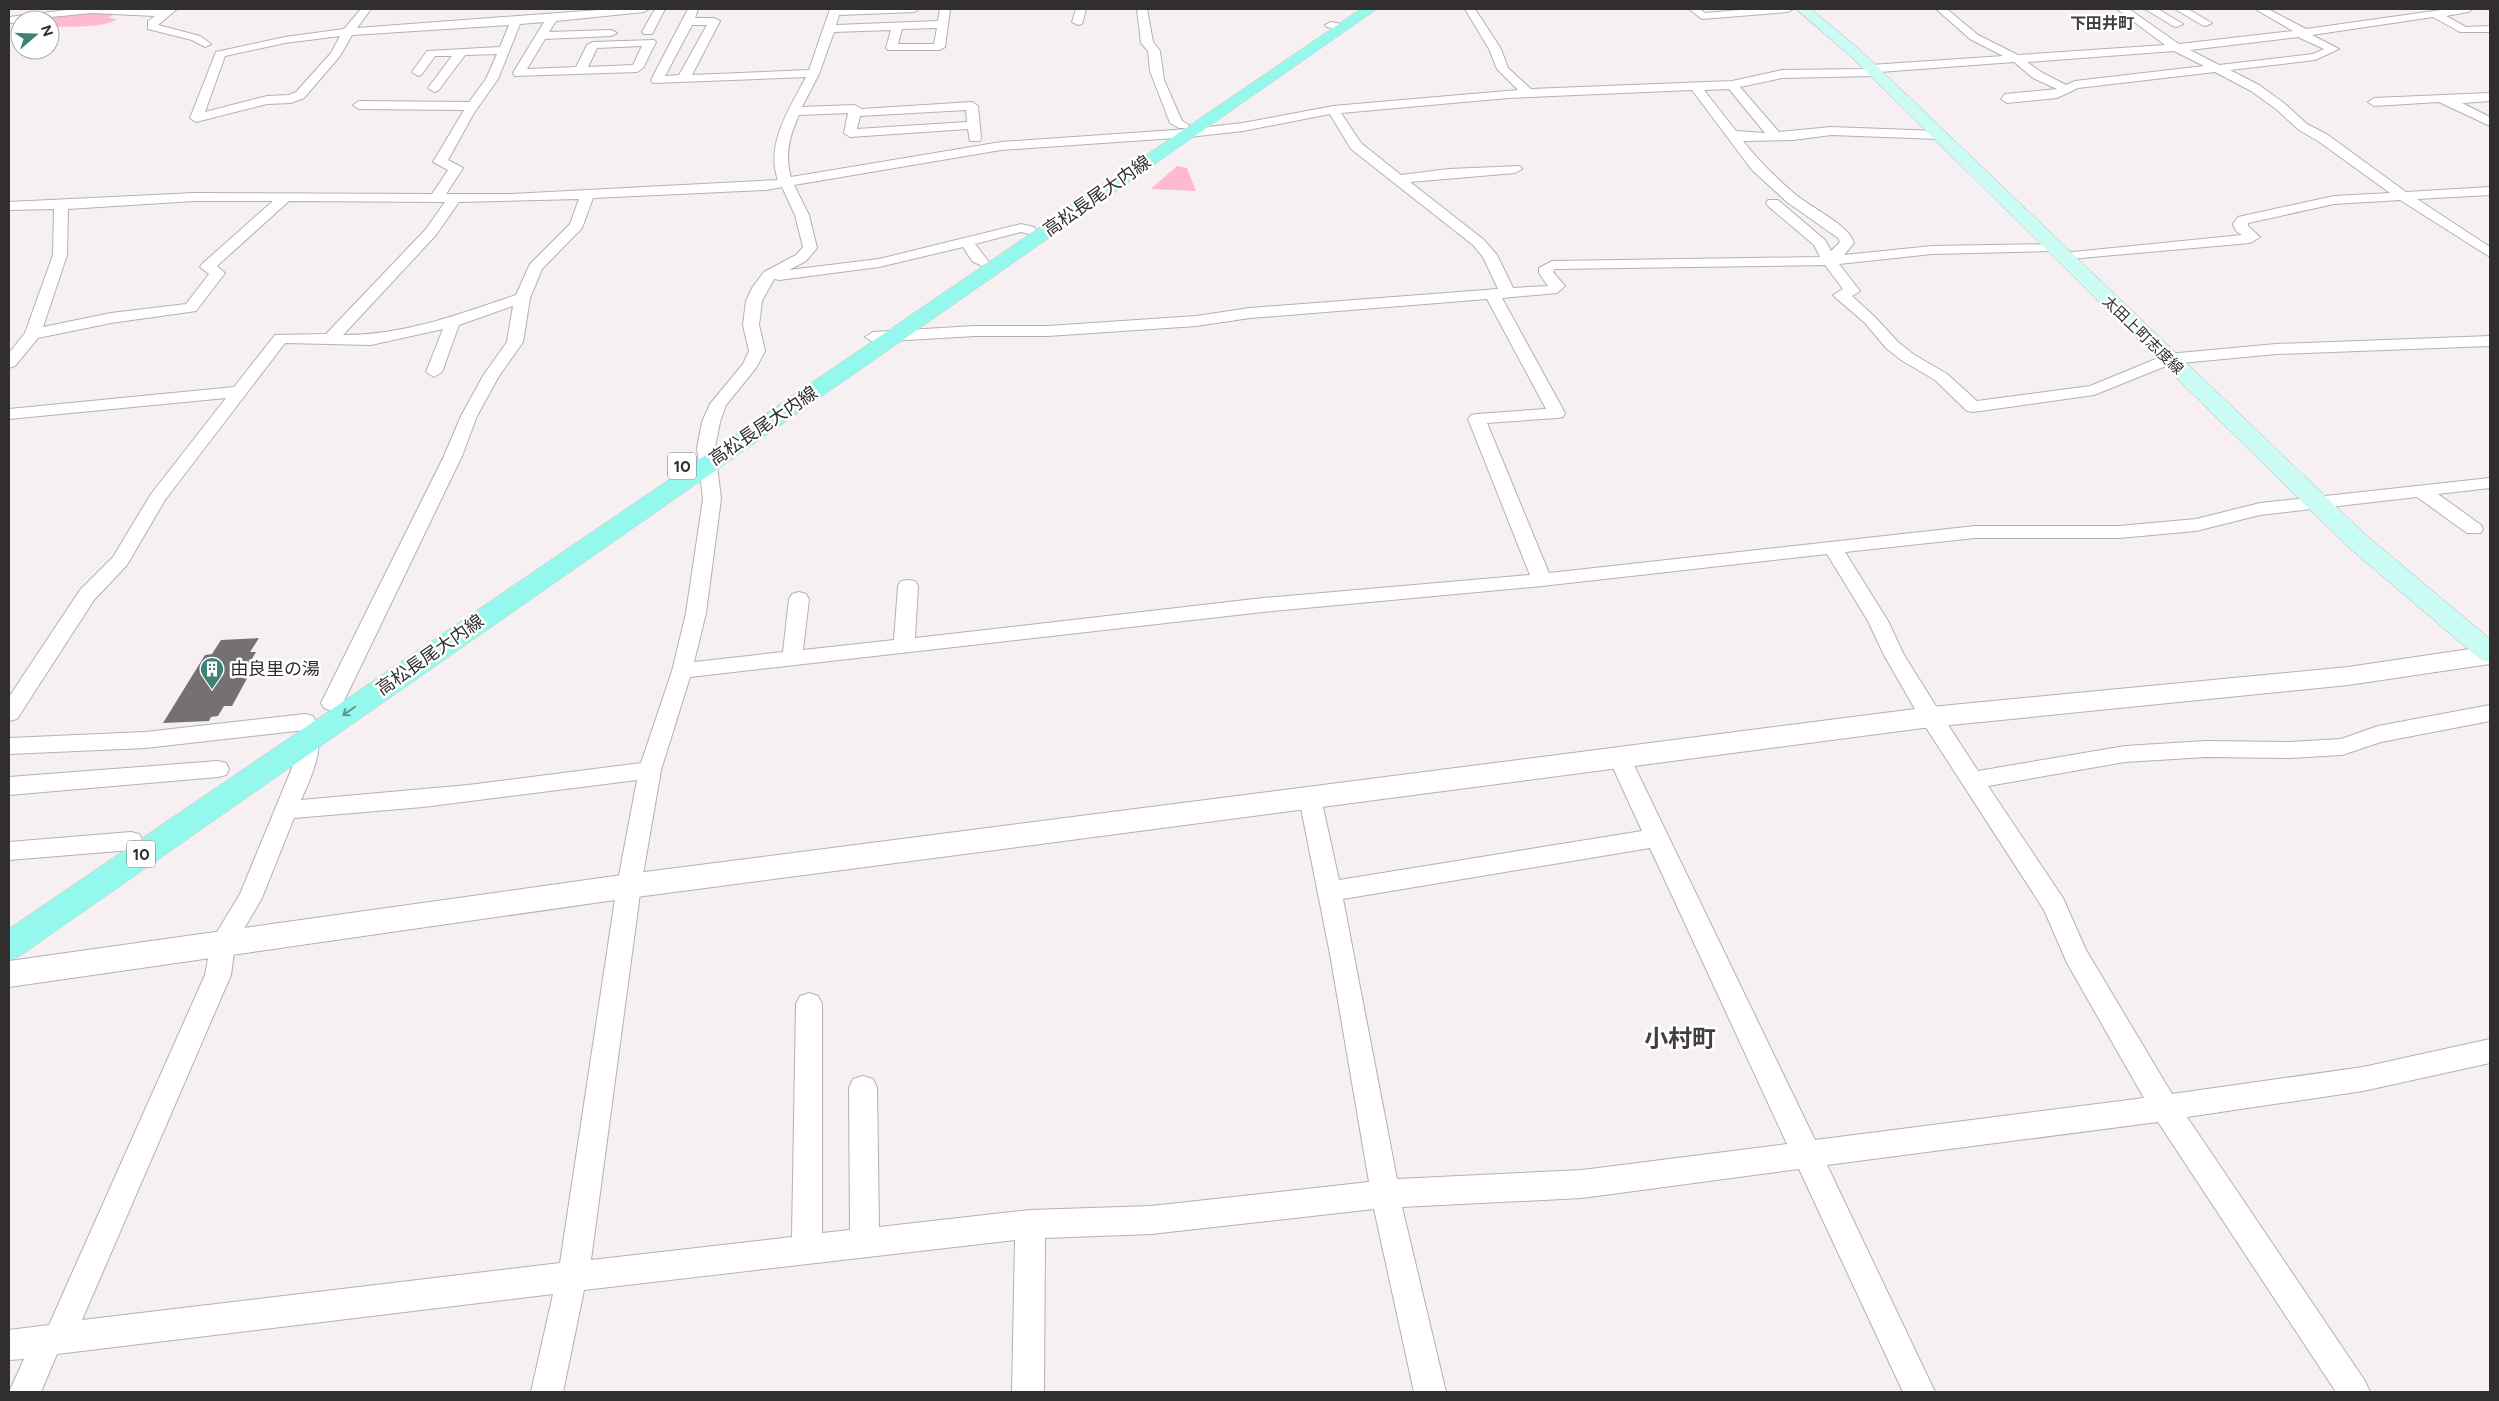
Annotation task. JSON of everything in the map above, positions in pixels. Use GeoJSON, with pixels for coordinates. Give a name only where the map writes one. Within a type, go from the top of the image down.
{"type":"FeatureCollection","features":[{"type":"Feature","properties":{"kind":"main road","name":"高松長尾大内線"},"geometry":{"type":"LineString","coordinates":[[9,946],[307,730],[707,456],[873,337],[982,262],[1181,131],[1336,26],[1356,9]]}},
{"type":"Feature","properties":{"kind":"main road","name":"高松長尾大内線"},"geometry":{"type":"LineString","coordinates":[[1336,26],[1370,9]]}},
{"type":"Feature","properties":{"kind":"main road","name":"太田上町志度線"},"geometry":{"type":"LineString","coordinates":[[1803,9],[1873,70],[2357,541],[2490,654]]}},
{"type":"Feature","properties":{"kind":"main road","name":"高松長尾大内線"},"geometry":{"type":"LineString","coordinates":[[9,924],[131,841],[307,730],[332,703],[669,476],[707,456],[897,335],[1181,131]]}},
{"type":"Feature","properties":{"kind":"street"},"geometry":{"type":"LineString","coordinates":[[366,9],[348,32],[336,54],[300,95],[291,99],[267,100],[196,118],[207,93],[211,72],[220,54],[285,40],[348,32],[522,21],[558,14],[644,9]]}},
{"type":"Feature","properties":{"kind":"street"},"geometry":{"type":"LineString","coordinates":[[436,198],[456,168],[440,162],[487,86],[504,50],[522,21],[533,9]]}},
{"type":"Feature","properties":{"kind":"street"},"geometry":{"type":"LineString","coordinates":[[642,43],[660,9]]}},
{"type":"Feature","properties":{"kind":"street"},"geometry":{"type":"LineString","coordinates":[[693,9],[688,22],[653,80],[813,73]]}},
{"type":"Feature","properties":{"kind":"street"},"geometry":{"type":"LineString","coordinates":[[547,1392],[571,1278],[629,886],[650,770],[682,671],[696,613],[712,499],[707,456],[711,422],[718,404],[750,365],[757,352],[756,339],[751,325],[754,301],[769,275],[801,258],[810,248],[810,237],[795,198],[784,182],[781,146],[785,130],[813,73],[831,29],[834,10],[914,9]]}},
{"type":"Feature","properties":{"kind":"street"},"geometry":{"type":"LineString","coordinates":[[897,26],[892,48],[939,47],[945,9]]}},
{"type":"Feature","properties":{"kind":"street"},"geometry":{"type":"LineString","coordinates":[[1078,22],[1081,9]]}},
{"type":"Feature","properties":{"kind":"street"},"geometry":{"type":"LineString","coordinates":[[1142,9],[1147,43],[1154,50],[1152,64],[1181,131]]}},
{"type":"Feature","properties":{"kind":"street"},"geometry":{"type":"LineString","coordinates":[[1470,9],[1495,49],[1503,69],[1528,93]]}},
{"type":"Feature","properties":{"kind":"street"},"geometry":{"type":"LineString","coordinates":[[1694,9],[1702,16],[1788,9]]}},
{"type":"Feature","properties":{"kind":"street"},"geometry":{"type":"LineString","coordinates":[[1941,9],[1974,37],[2017,59],[2036,75],[2065,89]]}},
{"type":"Feature","properties":{"kind":"street"},"geometry":{"type":"LineString","coordinates":[[2122,9],[2177,48],[2255,88],[2280,106],[2303,127],[2323,138],[2403,196],[2490,253]]}},
{"type":"Feature","properties":{"kind":"street"},"geometry":{"type":"LineString","coordinates":[[2150,9],[2177,24]]}},
{"type":"Feature","properties":{"kind":"street"},"geometry":{"type":"LineString","coordinates":[[2180,9],[2206,23]]}},
{"type":"Feature","properties":{"kind":"street"},"geometry":{"type":"LineString","coordinates":[[2006,99],[2009,97],[2057,94],[2075,85],[2315,57],[2333,49],[2260,9]]}},
{"type":"Feature","properties":{"kind":"street"},"geometry":{"type":"LineString","coordinates":[[2388,9],[2433,14],[2467,9]]}},
{"type":"Feature","properties":{"kind":"street"},"geometry":{"type":"LineString","coordinates":[[9,20],[92,10],[170,11]]}},
{"type":"Feature","properties":{"kind":"street"},"geometry":{"type":"LineString","coordinates":[[170,11],[154,21],[152,27],[196,38],[205,44]]}},
{"type":"Feature","properties":{"kind":"street"},"geometry":{"type":"LineString","coordinates":[[593,34],[612,11]]}},
{"type":"Feature","properties":{"kind":"street"},"geometry":{"type":"LineString","coordinates":[[2362,12],[2384,21]]}},
{"type":"Feature","properties":{"kind":"street"},"geometry":{"type":"LineString","coordinates":[[9,206],[61,205],[163,198],[511,198],[748,188],[977,150],[1243,127],[1293,116],[1333,110],[1528,93],[1696,88],[1732,85],[1782,74],[1873,70],[2177,48],[2384,21],[2413,13]]}},
{"type":"Feature","properties":{"kind":"street"},"geometry":{"type":"LineString","coordinates":[[558,14],[541,36],[519,73],[580,71],[637,68],[650,42],[593,45],[580,71]]}},
{"type":"Feature","properties":{"kind":"street"},"geometry":{"type":"LineString","coordinates":[[2433,14],[2484,40]]}},
{"type":"Feature","properties":{"kind":"street"},"geometry":{"type":"LineString","coordinates":[[684,78],[714,21],[688,22]]}},
{"type":"Feature","properties":{"kind":"street"},"geometry":{"type":"LineString","coordinates":[[831,29],[943,24]]}},
{"type":"Feature","properties":{"kind":"street"},"geometry":{"type":"LineString","coordinates":[[2464,30],[2490,29]]}},
{"type":"Feature","properties":{"kind":"street"},"geometry":{"type":"LineString","coordinates":[[541,36],[648,32]]}},
{"type":"Feature","properties":{"kind":"street"},"geometry":{"type":"LineString","coordinates":[[418,72],[431,53],[504,50]]}},
{"type":"Feature","properties":{"kind":"street"},"geometry":{"type":"LineString","coordinates":[[434,88],[461,52]]}},
{"type":"Feature","properties":{"kind":"street"},"geometry":{"type":"LineString","coordinates":[[487,86],[630,81]]}},
{"type":"Feature","properties":{"kind":"street"},"geometry":{"type":"LineString","coordinates":[[1732,85],[1775,136]]}},
{"type":"Feature","properties":{"kind":"street"},"geometry":{"type":"LineString","coordinates":[[1696,88],[1757,167],[1792,199],[1845,236],[1847,243],[1832,259]]}},
{"type":"Feature","properties":{"kind":"street"},"geometry":{"type":"LineString","coordinates":[[2448,100],[2490,97]]}},
{"type":"Feature","properties":{"kind":"street"},"geometry":{"type":"LineString","coordinates":[[2374,102],[2439,98],[2448,100],[2490,122]]}},
{"type":"Feature","properties":{"kind":"street"},"geometry":{"type":"LineString","coordinates":[[359,105],[473,106]]}},
{"type":"Feature","properties":{"kind":"street"},"geometry":{"type":"LineString","coordinates":[[855,113],[972,106],[977,150]]}},
{"type":"Feature","properties":{"kind":"street"},"geometry":{"type":"LineString","coordinates":[[794,111],[855,109],[850,133],[973,125]]}},
{"type":"Feature","properties":{"kind":"street"},"geometry":{"type":"LineString","coordinates":[[1333,110],[1356,146],[1478,242],[1490,255],[1500,294],[1557,413],[1477,419],[1542,580]]}},
{"type":"Feature","properties":{"kind":"street"},"geometry":{"type":"LineString","coordinates":[[1729,133],[1739,137],[1831,131],[1938,135]]}},
{"type":"Feature","properties":{"kind":"street"},"geometry":{"type":"LineString","coordinates":[[1399,179],[1449,173],[1515,169]]}},
{"type":"Feature","properties":{"kind":"street"},"geometry":{"type":"LineString","coordinates":[[873,337],[1048,331],[1186,322],[1250,313],[1398,300],[1500,294],[1556,288],[1555,283],[1546,273],[1546,268],[1552,265],[1832,259],[1932,250],[2058,252],[2250,239],[2253,237],[2241,228],[2240,224],[2243,220],[2334,200],[2490,191]]}},
{"type":"Feature","properties":{"kind":"street"},"geometry":{"type":"LineString","coordinates":[[332,703],[453,456],[469,416],[491,376],[515,342],[522,298],[535,267],[577,225],[588,194]]}},
{"type":"Feature","properties":{"kind":"street"},"geometry":{"type":"LineString","coordinates":[[33,334],[111,318],[191,308],[218,273],[207,267],[286,197]]}},
{"type":"Feature","properties":{"kind":"street"},"geometry":{"type":"LineString","coordinates":[[330,340],[431,232],[455,198]]}},
{"type":"Feature","properties":{"kind":"street"},"geometry":{"type":"LineString","coordinates":[[1773,202],[1814,237],[1832,259],[1852,291],[1842,295],[1870,320],[1892,345],[1907,357],[1940,377],[1973,407],[2094,390],[2168,359],[2276,349],[2322,349],[2490,340]]}},
{"type":"Feature","properties":{"kind":"street"},"geometry":{"type":"LineString","coordinates":[[9,363],[33,334],[60,256],[61,205]]}},
{"type":"Feature","properties":{"kind":"street"},"geometry":{"type":"LineString","coordinates":[[769,275],[776,276],[879,263],[1021,228],[1029,230]]}},
{"type":"Feature","properties":{"kind":"street"},"geometry":{"type":"LineString","coordinates":[[968,242],[977,258],[982,262]]}},
{"type":"Feature","properties":{"kind":"street"},"geometry":{"type":"LineString","coordinates":[[9,713],[87,596],[120,561],[157,498],[215,427],[239,392],[281,338],[371,340],[452,322],[522,298]]}},
{"type":"Feature","properties":{"kind":"street"},"geometry":{"type":"LineString","coordinates":[[434,372],[449,335],[452,322]]}},
{"type":"Feature","properties":{"kind":"street"},"geometry":{"type":"LineString","coordinates":[[9,414],[239,392]]}},
{"type":"Feature","properties":{"kind":"street"},"geometry":{"type":"LineString","coordinates":[[682,671],[1263,606],[1542,580],[1975,532],[2119,532],[2196,525],[2260,509],[2316,501],[2490,483]]}},
{"type":"Feature","properties":{"kind":"street"},"geometry":{"type":"LineString","coordinates":[[2420,490],[2474,529]]}},
{"type":"Feature","properties":{"kind":"street"},"geometry":{"type":"LineString","coordinates":[[1832,548],[1878,621],[1894,656],[1931,717],[2054,905],[2076,955],[2165,1108],[2354,1392]]}},
{"type":"Feature","properties":{"kind":"street"},"geometry":{"type":"LineString","coordinates":[[904,646],[908,586]]}},
{"type":"Feature","properties":{"kind":"street"},"geometry":{"type":"LineString","coordinates":[[792,658],[799,599]]}},
{"type":"Feature","properties":{"kind":"street"},"geometry":{"type":"LineString","coordinates":[[9,974],[223,942],[629,886],[1620,759],[1931,717],[2348,676],[2490,654]]}},
{"type":"Feature","properties":{"kind":"street"},"geometry":{"type":"LineString","coordinates":[[1972,780],[2125,754],[2206,748],[2289,750],[2342,747],[2378,734],[2490,713]]}},
{"type":"Feature","properties":{"kind":"street"},"geometry":{"type":"LineString","coordinates":[[9,746],[307,730],[303,768],[250,898],[223,942],[218,975],[53,1340],[25,1392]]}},
{"type":"Feature","properties":{"kind":"street"},"geometry":{"type":"LineString","coordinates":[[1620,759],[1918,1392]]}},
{"type":"Feature","properties":{"kind":"street"},"geometry":{"type":"LineString","coordinates":[[9,786],[218,769]]}},
{"type":"Feature","properties":{"kind":"street"},"geometry":{"type":"LineString","coordinates":[[286,810],[357,806],[516,789],[650,770]]}},
{"type":"Feature","properties":{"kind":"street"},"geometry":{"type":"LineString","coordinates":[[1310,798],[1343,954],[1385,1194],[1430,1392]]}},
{"type":"Feature","properties":{"kind":"street"},"geometry":{"type":"LineString","coordinates":[[1330,891],[1658,838]]}},
{"type":"Feature","properties":{"kind":"street"},"geometry":{"type":"LineString","coordinates":[[9,851],[131,841]]}},
{"type":"Feature","properties":{"kind":"street"},"geometry":{"type":"LineString","coordinates":[[807,1250],[809,1004]]}},
{"type":"Feature","properties":{"kind":"street"},"geometry":{"type":"LineString","coordinates":[[9,1345],[261,1313],[1030,1224],[1151,1220],[1385,1194],[1582,1184],[2165,1108],[2363,1079],[2490,1051]]}},
{"type":"Feature","properties":{"kind":"street"},"geometry":{"type":"LineString","coordinates":[[863,1088],[865,1243]]}},
{"type":"Feature","properties":{"kind":"street"},"geometry":{"type":"LineString","coordinates":[[1028,1392],[1030,1224]]}},
{"type":"Feature","properties":{"kind":"shaded area"},"geometry":{"type":"Polygon","coordinates":[[[89,11],[117,12],[108,18],[117,19],[94,26],[60,27],[60,14],[89,11]]]}},
{"type":"Feature","properties":{"kind":"shaded area"},"geometry":{"type":"Polygon","coordinates":[[[1177,166],[1187,168],[1196,191],[1151,189],[1177,166]]]}},
{"type":"Feature","properties":{"kind":"building","name":"由良里の湯"},"geometry":{"type":"Polygon","coordinates":[[[259,638],[250,652],[256,652],[243,674],[250,673],[232,706],[224,706],[218,716],[211,717],[209,721],[163,723],[205,655],[212,654],[221,640],[259,638]]]}},
{"type":"Feature","properties":{"kind":"place","name":"由良里の湯"},"geometry":{"type":"Point","coordinates":[212,690]}},
{"type":"Feature","properties":{"kind":"district","name":"下田井町"},"geometry":{"type":"Point","coordinates":[2102,23]}},
{"type":"Feature","properties":{"kind":"district","name":"小村町"},"geometry":{"type":"Point","coordinates":[1680,1038]}}]}
